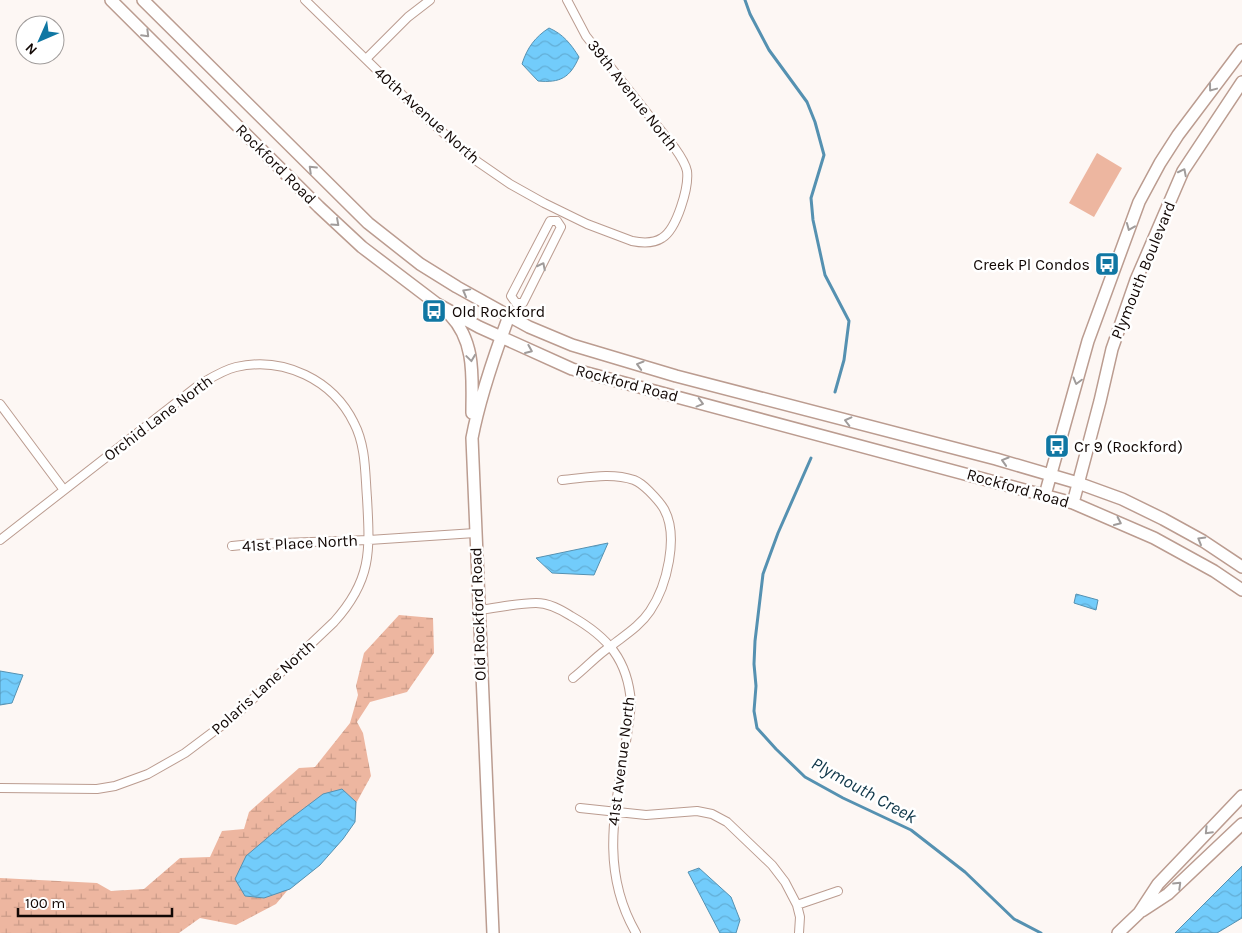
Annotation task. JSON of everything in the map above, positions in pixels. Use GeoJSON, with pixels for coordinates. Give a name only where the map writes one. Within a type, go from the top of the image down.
{"type":"FeatureCollection","features":[{"type":"Feature","properties":{"kind":"main road","name":"Rockford Road"},"geometry":{"type":"LineString","coordinates":[[112,0],[319,207],[362,247],[437,304],[500,338],[572,368],[1073,504],[1154,538],[1214,571],[1242,590]]}},
{"type":"Feature","properties":{"kind":"main road","name":"Rockford Road"},"geometry":{"type":"LineString","coordinates":[[143,0],[368,223],[420,264],[528,327],[581,348],[676,376],[996,458],[1078,483],[1122,499],[1163,519],[1203,541],[1242,566]]}},
{"type":"Feature","properties":{"kind":"main road","name":"Plymouth Boulevard"},"geometry":{"type":"LineString","coordinates":[[1045,495],[1088,341],[1139,202],[1178,135],[1242,50]]}},
{"type":"Feature","properties":{"kind":"main road","name":"Plymouth Boulevard"},"geometry":{"type":"LineString","coordinates":[[1073,504],[1088,453],[1112,349],[1136,280],[1183,171],[1242,82]]}},
{"type":"Feature","properties":{"kind":"main road"},"geometry":{"type":"LineString","coordinates":[[437,304],[458,323],[465,334],[469,348],[472,376],[472,438]]}},
{"type":"Feature","properties":{"kind":"main road","name":"Old Rockford Road"},"geometry":{"type":"LineString","coordinates":[[493,933],[472,438],[479,402],[509,316]]}},
{"type":"Feature","properties":{"kind":"main road"},"geometry":{"type":"LineString","coordinates":[[1139,913],[1158,884],[1242,796]]}},
{"type":"Feature","properties":{"kind":"main road"},"geometry":{"type":"LineString","coordinates":[[1118,933],[1139,913],[1168,894],[1242,824]]}},
{"type":"Feature","properties":{"kind":"street","name":"40th Avenue North"},"geometry":{"type":"LineString","coordinates":[[306,0],[448,138],[510,184],[561,212],[632,241],[642,243],[653,242],[663,238],[672,228],[684,193]]}},
{"type":"Feature","properties":{"kind":"street"},"geometry":{"type":"LineString","coordinates":[[366,59],[408,17],[430,0]]}},
{"type":"Feature","properties":{"kind":"street","name":"39th Avenue North"},"geometry":{"type":"LineString","coordinates":[[567,0],[586,36],[682,158],[686,169],[687,181],[684,193]]}},
{"type":"Feature","properties":{"kind":"street","name":"Old Rockford Road"},"geometry":{"type":"LineString","coordinates":[[557,221],[561,212]]}},
{"type":"Feature","properties":{"kind":"street","name":"Old Rockford Road"},"geometry":{"type":"LineString","coordinates":[[516,303],[511,296],[550,221],[557,221]]}},
{"type":"Feature","properties":{"kind":"street","name":"Old Rockford Road"},"geometry":{"type":"LineString","coordinates":[[516,303],[522,303],[562,228],[557,221]]}},
{"type":"Feature","properties":{"kind":"street","name":"Old Rockford Road"},"geometry":{"type":"LineString","coordinates":[[509,316],[516,303]]}},
{"type":"Feature","properties":{"kind":"street","name":"Orchid Lane North"},"geometry":{"type":"LineString","coordinates":[[0,540],[199,385],[216,374],[235,367],[256,364],[277,365],[296,370],[315,379],[334,394],[345,407],[355,424],[362,444],[365,464],[369,540]]}},
{"type":"Feature","properties":{"kind":"street"},"geometry":{"type":"LineString","coordinates":[[0,404],[64,490]]}},
{"type":"Feature","properties":{"kind":"street"},"geometry":{"type":"LineString","coordinates":[[562,480],[618,476],[636,481],[656,498],[664,509],[671,535],[666,572],[660,592],[650,611],[636,627],[610,646],[573,678]]}},
{"type":"Feature","properties":{"kind":"street"},"geometry":{"type":"LineString","coordinates":[[369,540],[475,533]]}},
{"type":"Feature","properties":{"kind":"street","name":"41st Place North"},"geometry":{"type":"LineString","coordinates":[[232,546],[369,540]]}},
{"type":"Feature","properties":{"kind":"street","name":"Polaris Lane North"},"geometry":{"type":"LineString","coordinates":[[0,788],[97,789],[115,786],[148,774],[184,753],[237,714],[334,622],[356,593],[368,558],[369,540]]}},
{"type":"Feature","properties":{"kind":"street","name":"41st Avenue North"},"geometry":{"type":"LineString","coordinates":[[478,610],[536,603],[560,609],[587,625],[610,646],[624,667],[630,685],[630,722],[615,810],[612,851],[615,876],[621,900],[636,933]]}},
{"type":"Feature","properties":{"kind":"street"},"geometry":{"type":"LineString","coordinates":[[580,808],[615,810],[646,815],[697,811],[712,814],[727,822],[772,865],[785,882],[797,905],[800,917],[799,933]]}},
{"type":"Feature","properties":{"kind":"street"},"geometry":{"type":"LineString","coordinates":[[797,905],[838,891]]}},
{"type":"Feature","properties":{"kind":"green space"},"geometry":{"type":"Polygon","coordinates":[[[1097,153],[1122,168],[1094,217],[1069,203],[1097,153]]]}},
{"type":"Feature","properties":{"kind":"green space"},"geometry":{"type":"Polygon","coordinates":[[[399,615],[433,618],[434,653],[407,692],[370,702],[357,722],[363,733],[371,776],[342,829],[276,904],[236,925],[200,918],[179,933],[0,933],[0,878],[97,883],[111,891],[144,889],[180,858],[210,857],[222,831],[244,829],[249,812],[299,768],[315,767],[350,723],[358,695],[356,686],[364,653],[399,615]]]}},
{"type":"Feature","properties":{"kind":"water"},"geometry":{"type":"Polygon","coordinates":[[[549,28],[566,40],[579,57],[572,70],[563,78],[552,81],[538,81],[522,64],[532,43],[549,28]]]}},
{"type":"Feature","properties":{"kind":"water"},"geometry":{"type":"Polygon","coordinates":[[[608,543],[594,575],[552,573],[536,558],[608,543]]]}},
{"type":"Feature","properties":{"kind":"water"},"geometry":{"type":"Polygon","coordinates":[[[1076,594],[1098,600],[1096,610],[1074,603],[1076,594]]]}},
{"type":"Feature","properties":{"kind":"water"},"geometry":{"type":"Polygon","coordinates":[[[0,671],[23,675],[12,703],[0,705],[0,671]]]}},
{"type":"Feature","properties":{"kind":"water"},"geometry":{"type":"Polygon","coordinates":[[[342,789],[356,802],[355,822],[320,865],[290,889],[264,898],[245,896],[235,879],[246,856],[323,794],[342,789]]]}},
{"type":"Feature","properties":{"kind":"water"},"geometry":{"type":"Polygon","coordinates":[[[1242,866],[1242,918],[1217,933],[1175,933],[1242,866]]]}},
{"type":"Feature","properties":{"kind":"water"},"geometry":{"type":"Polygon","coordinates":[[[699,868],[731,897],[740,920],[736,933],[720,933],[688,872],[699,868]]]}},
{"type":"Feature","properties":{"kind":"waterway","name":"Plymouth Creek"},"geometry":{"type":"LineString","coordinates":[[745,0],[750,14],[769,50],[807,102],[815,122],[824,155],[811,198],[813,220],[825,275],[849,321],[844,360],[835,392]]}},
{"type":"Feature","properties":{"kind":"waterway","name":"Plymouth Creek"},"geometry":{"type":"LineString","coordinates":[[811,458],[778,533],[763,574],[754,664],[756,686],[754,711],[757,728],[805,777],[843,798],[911,830],[965,872],[1014,919],[1041,933]]}},
{"type":"Feature","properties":{"kind":"place","name":"Creek Pl Condos"},"geometry":{"type":"Point","coordinates":[1107,264]}},
{"type":"Feature","properties":{"kind":"place","name":"Old Rockford"},"geometry":{"type":"Point","coordinates":[434,311]}},
{"type":"Feature","properties":{"kind":"place","name":"Cr 9 (Rockford)"},"geometry":{"type":"Point","coordinates":[1057,446]}}]}
